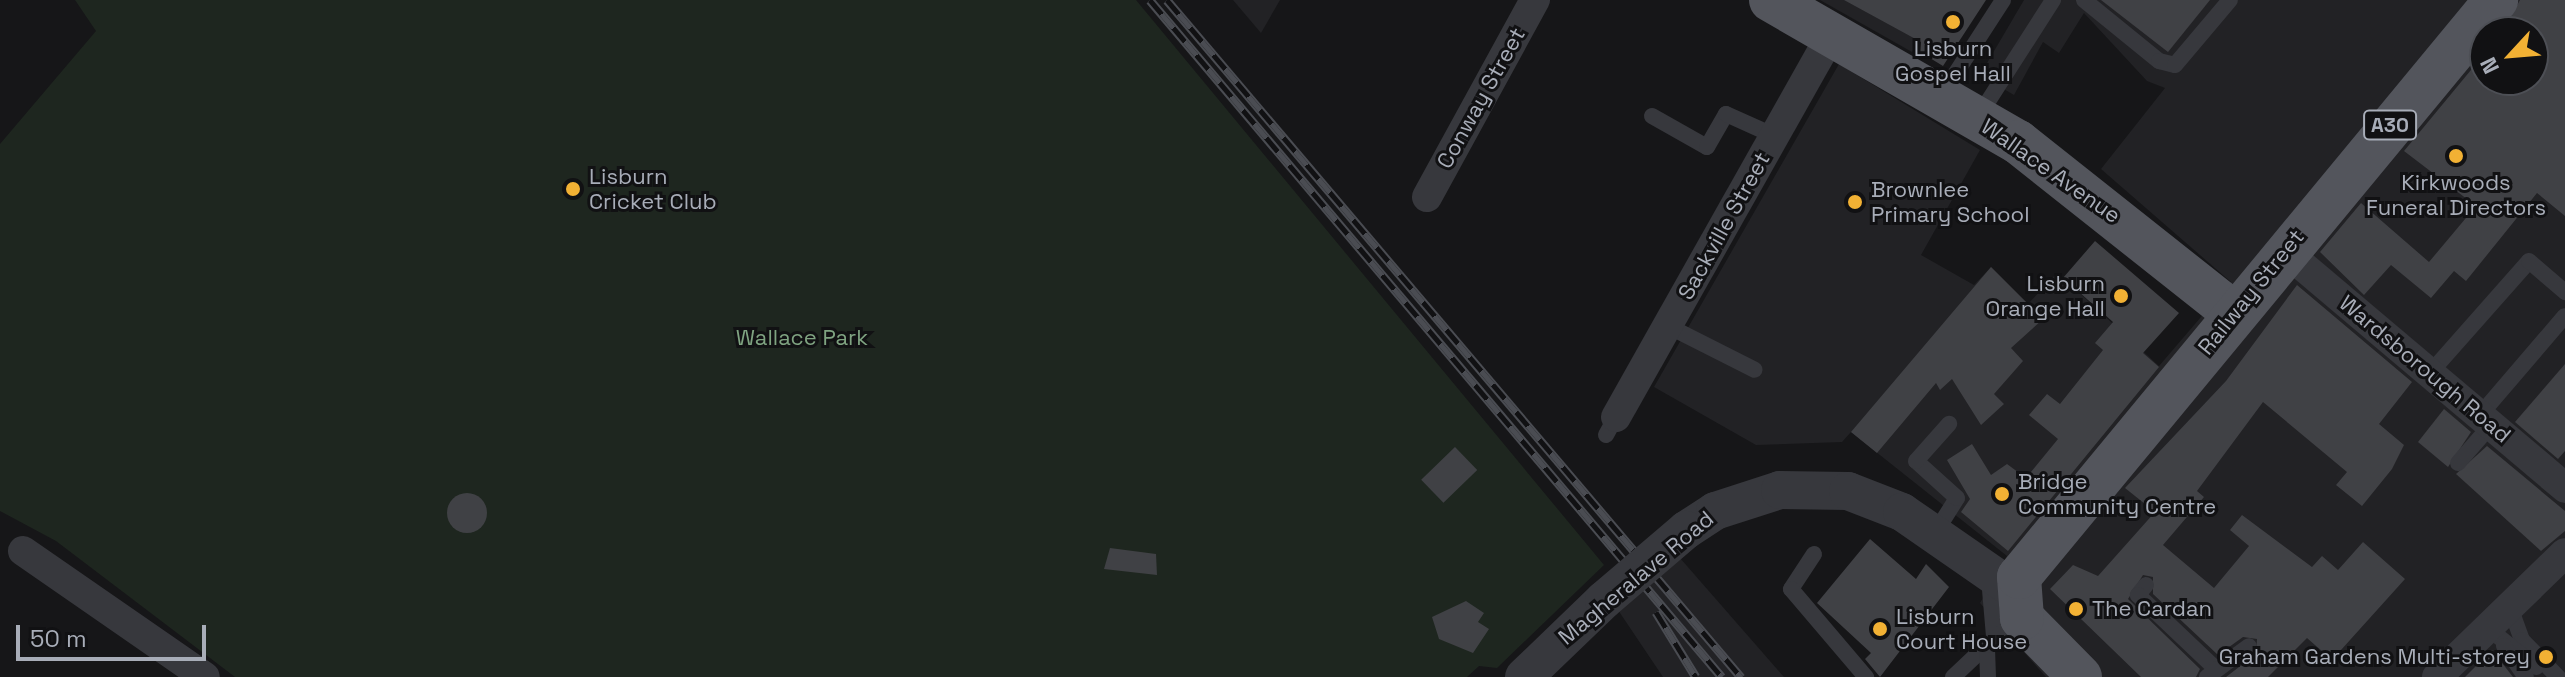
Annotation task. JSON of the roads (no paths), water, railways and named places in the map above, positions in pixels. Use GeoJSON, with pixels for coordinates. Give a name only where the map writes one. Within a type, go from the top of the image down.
{"type":"FeatureCollection","features":[{"type":"Feature","properties":{"kind":"main road","name":"Railway Street"},"geometry":{"type":"LineString","coordinates":[[2002,613],[2032,560],[2496,0]]}},
{"type":"Feature","properties":{"kind":"main road","name":"Wallace Avenue"},"geometry":{"type":"LineString","coordinates":[[1783,3],[1978,119],[2093,198],[2234,313]]}},
{"type":"Feature","properties":{"kind":"main road"},"geometry":{"type":"LineString","coordinates":[[2002,613],[2080,677]]}},
{"type":"Feature","properties":{"kind":"street","name":"Conway Street"},"geometry":{"type":"LineString","coordinates":[[1427,197],[1535,0]]}},
{"type":"Feature","properties":{"kind":"street","name":"Sackville Street"},"geometry":{"type":"LineString","coordinates":[[1611,426],[1832,34]]}},
{"type":"Feature","properties":{"kind":"street","name":"Wardsborough Road"},"geometry":{"type":"LineString","coordinates":[[2285,251],[2485,420],[2562,480]]}},
{"type":"Feature","properties":{"kind":"street","name":"Magheralave Road"},"geometry":{"type":"LineString","coordinates":[[1524,677],[1604,600],[1686,530],[1747,498],[1814,487],[1875,498],[1935,533],[2002,613]]}},
{"type":"Feature","properties":{"kind":"street"},"geometry":{"type":"LineString","coordinates":[[23,551],[205,677]]}},
{"type":"Feature","properties":{"kind":"street"},"geometry":{"type":"LineString","coordinates":[[2437,677],[2496,636],[2510,607],[2565,553]]}},
{"type":"Feature","properties":{"kind":"lane"},"geometry":{"type":"LineString","coordinates":[[1940,97],[2003,0]]}},
{"type":"Feature","properties":{"kind":"lane"},"geometry":{"type":"LineString","coordinates":[[1978,119],[2053,0]]}},
{"type":"Feature","properties":{"kind":"lane"},"geometry":{"type":"LineString","coordinates":[[2084,0],[2159,61],[2175,65],[2230,0]]}},
{"type":"Feature","properties":{"kind":"lane"},"geometry":{"type":"LineString","coordinates":[[1652,116],[1707,147],[1726,114],[1775,136]]}},
{"type":"Feature","properties":{"kind":"lane"},"geometry":{"type":"LineString","coordinates":[[2430,373],[2529,261],[2565,292]]}},
{"type":"Feature","properties":{"kind":"lane"},"geometry":{"type":"LineString","coordinates":[[2458,463],[2485,420],[2565,316]]}},
{"type":"Feature","properties":{"kind":"lane"},"geometry":{"type":"LineString","coordinates":[[1668,326],[1755,370]]}},
{"type":"Feature","properties":{"kind":"lane"},"geometry":{"type":"LineString","coordinates":[[1935,533],[1957,498],[1916,461],[1949,424]]}},
{"type":"Feature","properties":{"kind":"lane"},"geometry":{"type":"LineString","coordinates":[[1814,554],[1791,589],[1866,677]]}},
{"type":"Feature","properties":{"kind":"lane"},"geometry":{"type":"LineString","coordinates":[[2146,585],[2138,595],[2211,673],[2226,670],[2249,646]]}},
{"type":"Feature","properties":{"kind":"lane"},"geometry":{"type":"LineString","coordinates":[[2510,607],[2522,640],[2558,677]]}},
{"type":"Feature","properties":{"kind":"lane"},"geometry":{"type":"LineString","coordinates":[[1953,677],[2002,613]]}},
{"type":"Feature","properties":{"kind":"lane"},"geometry":{"type":"LineString","coordinates":[[1988,677],[2002,613]]}},
{"type":"Feature","properties":{"kind":"lane"},"geometry":{"type":"LineString","coordinates":[[2496,636],[2526,677]]}},
{"type":"Feature","properties":{"kind":"lane"},"geometry":{"type":"LineString","coordinates":[[2496,636],[2545,677]]}},
{"type":"Feature","properties":{"kind":"railway"},"geometry":{"type":"LineString","coordinates":[[1150,0],[1722,677]]}},
{"type":"Feature","properties":{"kind":"railway"},"geometry":{"type":"LineString","coordinates":[[1167,0],[1741,677]]}},
{"type":"Feature","properties":{"kind":"railway"},"geometry":{"type":"LineString","coordinates":[[1656,612],[1696,677]]}},
{"type":"Feature","properties":{"kind":"place","name":"Lisburn Gospel Hall"},"geometry":{"type":"Point","coordinates":[1953,22]}},
{"type":"Feature","properties":{"kind":"place","name":"Kirkwoods Funeral Directors"},"geometry":{"type":"Point","coordinates":[2456,156]}},
{"type":"Feature","properties":{"kind":"place","name":"Lisburn Cricket Club"},"geometry":{"type":"Point","coordinates":[573,189]}},
{"type":"Feature","properties":{"kind":"place","name":"Brownlee Primary School"},"geometry":{"type":"Point","coordinates":[1855,202]}},
{"type":"Feature","properties":{"kind":"place","name":"Lisburn Orange Hall"},"geometry":{"type":"Point","coordinates":[2121,296]}},
{"type":"Feature","properties":{"kind":"place","name":"Bridge Community Centre"},"geometry":{"type":"Point","coordinates":[2002,494]}},
{"type":"Feature","properties":{"kind":"place","name":"The Cardan"},"geometry":{"type":"Point","coordinates":[2076,609]}},
{"type":"Feature","properties":{"kind":"place","name":"Lisburn Court House"},"geometry":{"type":"Point","coordinates":[1880,629]}},
{"type":"Feature","properties":{"kind":"place","name":"Graham Gardens Multi-storey"},"geometry":{"type":"Point","coordinates":[2546,657]}},
{"type":"Feature","properties":{"kind":"park label","name":"Wallace Park"},"geometry":{"type":"Point","coordinates":[802,338]}}]}
